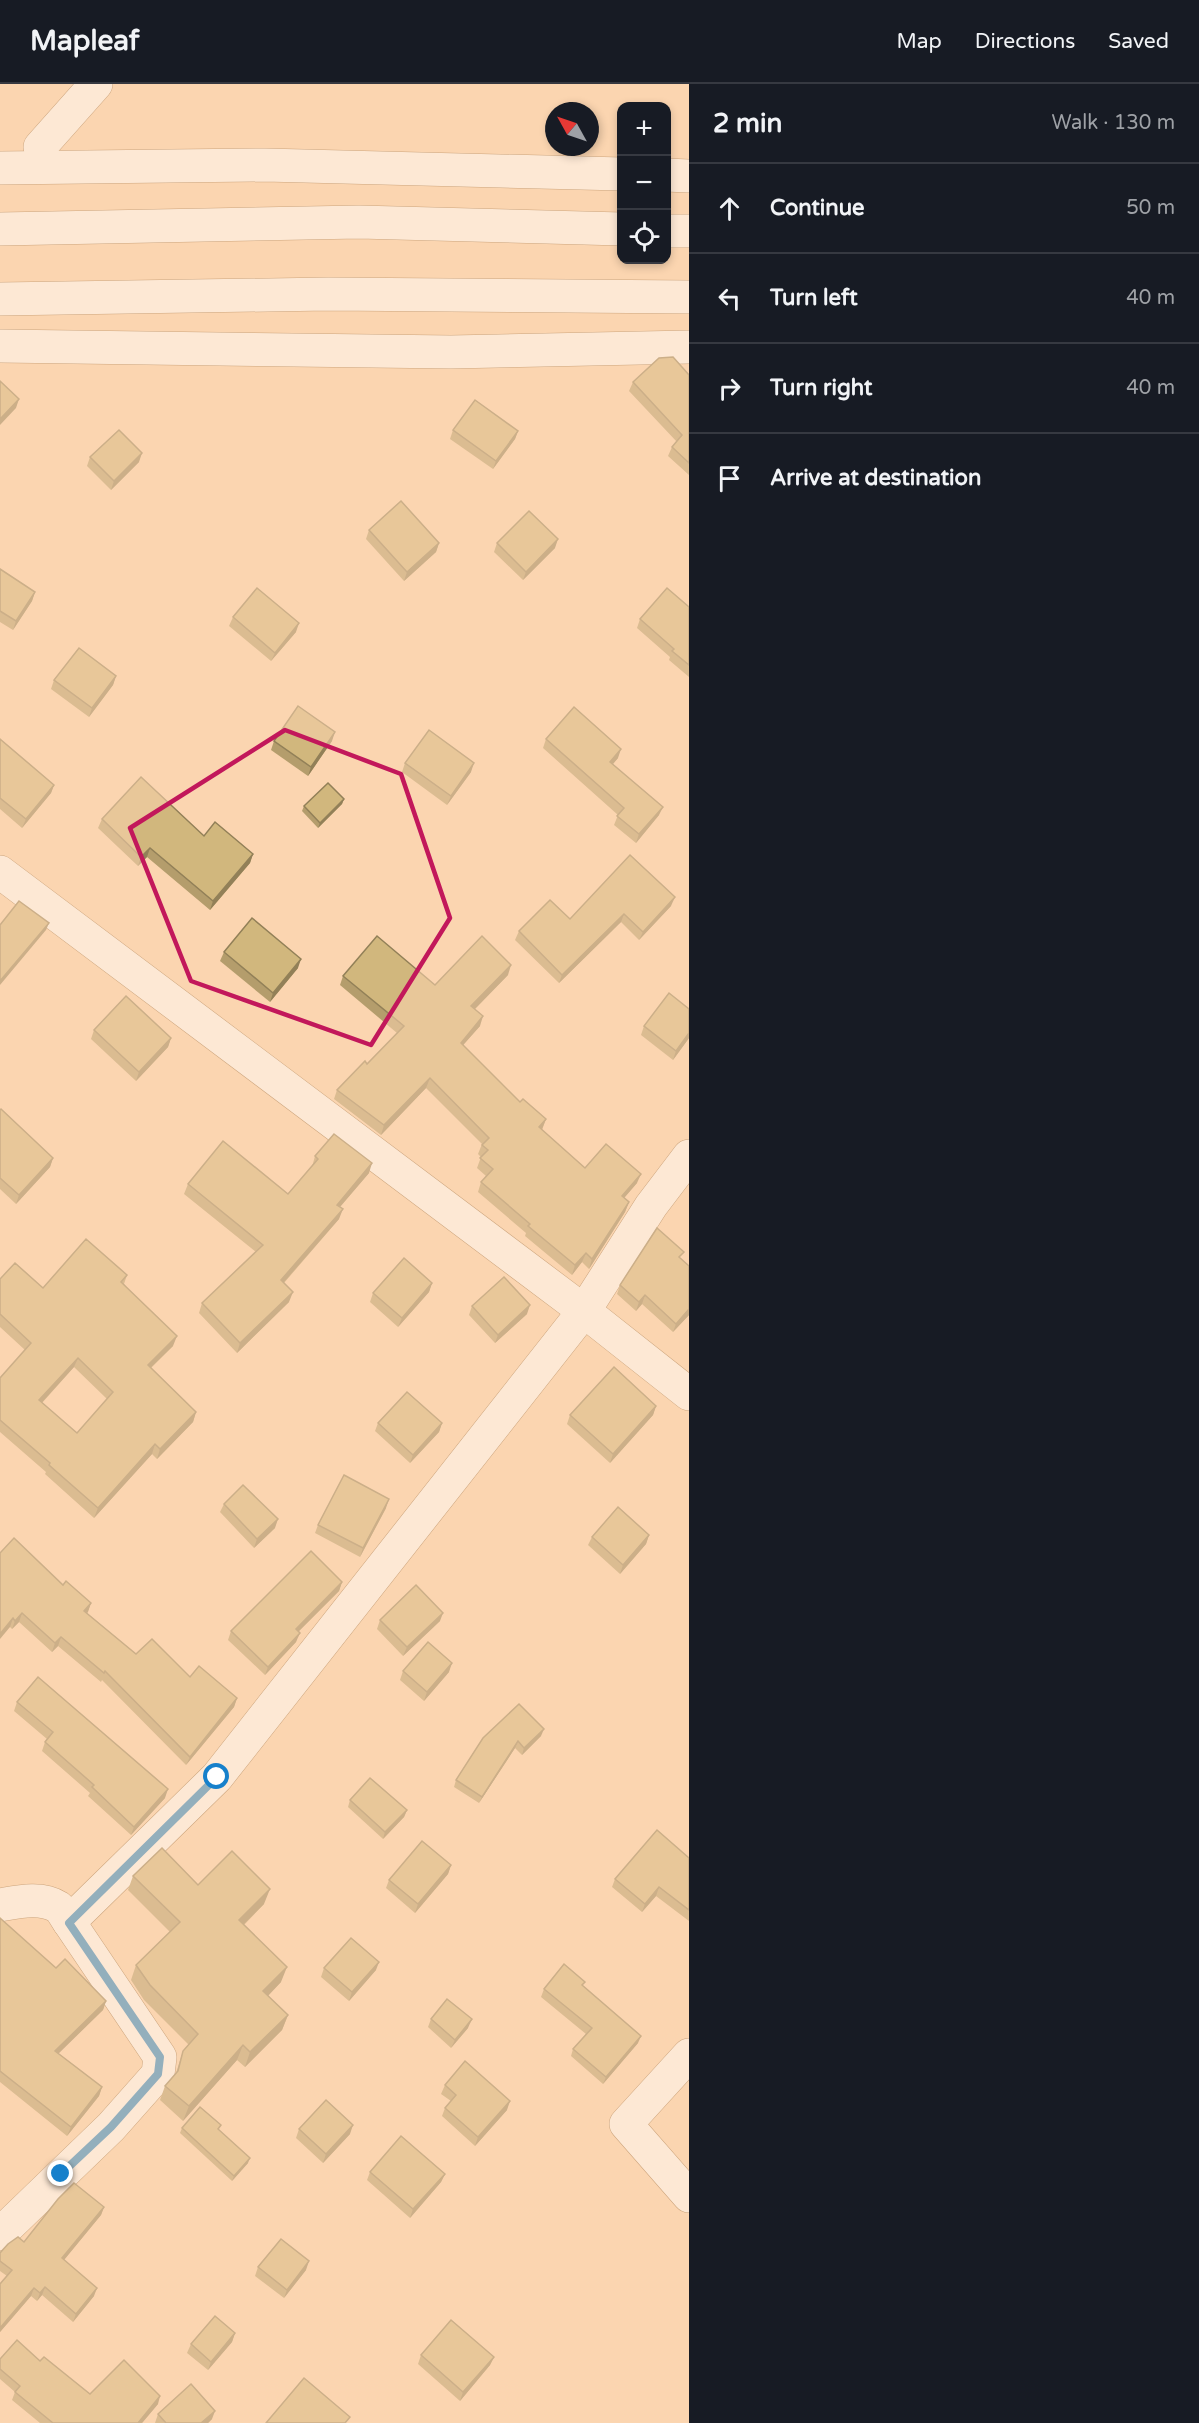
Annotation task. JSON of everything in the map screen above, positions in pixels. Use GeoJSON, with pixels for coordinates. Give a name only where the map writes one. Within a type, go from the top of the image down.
{"type":"FeatureCollection","features":[{"type":"Feature","properties":{"kind":"main road"},"geometry":{"type":"LineString","coordinates":[[40,147],[96,84]]}},
{"type":"Feature","properties":{"kind":"main road"},"geometry":{"type":"LineString","coordinates":[[0,168],[265,165],[617,174]]}},
{"type":"Feature","properties":{"kind":"main road"},"geometry":{"type":"LineString","coordinates":[[671,175],[689,176]]}},
{"type":"Feature","properties":{"kind":"main road"},"geometry":{"type":"LineString","coordinates":[[0,229],[359,222],[617,229]]}},
{"type":"Feature","properties":{"kind":"main road"},"geometry":{"type":"LineString","coordinates":[[671,231],[689,231]]}},
{"type":"Feature","properties":{"kind":"main road"},"geometry":{"type":"LineString","coordinates":[[0,299],[328,294],[689,297]]}},
{"type":"Feature","properties":{"kind":"main road"},"geometry":{"type":"LineString","coordinates":[[0,346],[452,352],[689,347]]}},
{"type":"Feature","properties":{"kind":"main road"},"geometry":{"type":"LineString","coordinates":[[0,872],[584,1311],[689,1394]]}},
{"type":"Feature","properties":{"kind":"main road"},"geometry":{"type":"LineString","coordinates":[[69,1923],[217,1777],[584,1311],[651,1206],[689,1156]]}},
{"type":"Feature","properties":{"kind":"main road"},"geometry":{"type":"LineString","coordinates":[[0,1905],[23,1900],[58,1907],[160,2057],[158,2074],[111,2127],[0,2234]]}},
{"type":"Feature","properties":{"kind":"main road"},"geometry":{"type":"LineString","coordinates":[[689,2055],[626,2124],[689,2196]]}},
{"type":"Feature","properties":{"kind":"highlighted area"},"geometry":{"type":"Polygon","coordinates":[[[285,730],[401,774],[450,918],[371,1045],[191,981],[130,828],[285,730]]]}},
{"type":"Feature","properties":{"kind":"building"},"geometry":{"type":"Polygon","coordinates":[[[673,357],[689,375],[689,463],[672,447],[682,435],[633,382],[659,358],[673,357]]]}},
{"type":"Feature","properties":{"kind":"building"},"geometry":{"type":"Polygon","coordinates":[[[0,381],[19,399],[0,419],[0,381]]]}},
{"type":"Feature","properties":{"kind":"building"},"geometry":{"type":"Polygon","coordinates":[[[475,400],[518,431],[496,461],[453,430],[475,400]]]}},
{"type":"Feature","properties":{"kind":"building"},"geometry":{"type":"Polygon","coordinates":[[[119,430],[142,453],[114,481],[90,457],[119,430]]]}},
{"type":"Feature","properties":{"kind":"building"},"geometry":{"type":"Polygon","coordinates":[[[401,501],[439,543],[407,572],[369,530],[401,501]]]}},
{"type":"Feature","properties":{"kind":"building"},"geometry":{"type":"Polygon","coordinates":[[[529,511],[558,539],[526,572],[497,543],[529,511]]]}},
{"type":"Feature","properties":{"kind":"building"},"geometry":{"type":"Polygon","coordinates":[[[0,569],[35,592],[16,621],[0,611],[0,569]]]}},
{"type":"Feature","properties":{"kind":"building"},"geometry":{"type":"Polygon","coordinates":[[[257,588],[299,623],[275,653],[233,617],[257,588]]]}},
{"type":"Feature","properties":{"kind":"building"},"geometry":{"type":"Polygon","coordinates":[[[667,588],[689,607],[689,665],[640,619],[667,588]]]}},
{"type":"Feature","properties":{"kind":"building"},"geometry":{"type":"Polygon","coordinates":[[[79,648],[116,676],[92,708],[54,680],[79,648]]]}},
{"type":"Feature","properties":{"kind":"building"},"geometry":{"type":"Polygon","coordinates":[[[298,706],[335,732],[311,767],[274,741],[298,706]]]}},
{"type":"Feature","properties":{"kind":"building"},"geometry":{"type":"Polygon","coordinates":[[[574,707],[621,749],[610,762],[663,807],[639,834],[617,816],[624,808],[546,739],[574,707]]]}},
{"type":"Feature","properties":{"kind":"building"},"geometry":{"type":"Polygon","coordinates":[[[429,730],[474,763],[451,796],[405,763],[429,730]]]}},
{"type":"Feature","properties":{"kind":"building"},"geometry":{"type":"Polygon","coordinates":[[[0,739],[54,785],[26,819],[0,798],[0,739]]]}},
{"type":"Feature","properties":{"kind":"building"},"geometry":{"type":"Polygon","coordinates":[[[141,777],[204,836],[215,822],[253,854],[213,901],[150,848],[141,857],[102,819],[141,777]]]}},
{"type":"Feature","properties":{"kind":"building"},"geometry":{"type":"Polygon","coordinates":[[[328,783],[344,799],[320,823],[304,806],[328,783]]]}},
{"type":"Feature","properties":{"kind":"building"},"geometry":{"type":"Polygon","coordinates":[[[630,855],[675,897],[643,932],[624,914],[562,975],[519,931],[550,900],[570,919],[630,855]]]}},
{"type":"Feature","properties":{"kind":"building"},"geometry":{"type":"Polygon","coordinates":[[[19,901],[49,923],[0,981],[0,925],[19,901]]]}},
{"type":"Feature","properties":{"kind":"building"},"geometry":{"type":"Polygon","coordinates":[[[252,918],[301,959],[273,993],[224,952],[252,918]]]}},
{"type":"Feature","properties":{"kind":"building"},"geometry":{"type":"Polygon","coordinates":[[[377,936],[435,985],[482,936],[511,965],[471,1006],[483,1016],[461,1043],[520,1102],[523,1099],[546,1119],[539,1127],[585,1168],[606,1144],[641,1174],[622,1196],[629,1202],[592,1259],[586,1253],[575,1265],[528,1226],[530,1224],[481,1182],[493,1169],[480,1158],[488,1150],[482,1145],[489,1138],[430,1078],[384,1125],[337,1090],[365,1061],[367,1064],[404,1026],[343,976],[377,936]]]}},
{"type":"Feature","properties":{"kind":"building"},"geometry":{"type":"Polygon","coordinates":[[[669,993],[689,1009],[689,1033],[676,1051],[644,1026],[669,993]]]}},
{"type":"Feature","properties":{"kind":"building"},"geometry":{"type":"Polygon","coordinates":[[[126,996],[171,1038],[139,1072],[94,1030],[126,996]]]}},
{"type":"Feature","properties":{"kind":"building"},"geometry":{"type":"Polygon","coordinates":[[[1,1109],[53,1158],[19,1195],[0,1178],[1,1109]]]}},
{"type":"Feature","properties":{"kind":"building"},"geometry":{"type":"Polygon","coordinates":[[[334,1134],[372,1163],[337,1205],[343,1209],[281,1280],[293,1292],[240,1343],[202,1303],[263,1245],[188,1184],[223,1141],[288,1194],[318,1159],[315,1156],[334,1134]]]}},
{"type":"Feature","properties":{"kind":"building"},"geometry":{"type":"Polygon","coordinates":[[[657,1228],[684,1252],[679,1257],[689,1266],[689,1309],[676,1324],[645,1295],[639,1302],[620,1285],[657,1228]]]}},
{"type":"Feature","properties":{"kind":"building"},"geometry":{"type":"Polygon","coordinates":[[[86,1239],[127,1275],[121,1282],[177,1336],[148,1365],[196,1412],[160,1449],[155,1444],[98,1508],[0,1420],[0,1378],[31,1343],[0,1314],[0,1279],[15,1263],[43,1288],[86,1239]],[[78,1358],[39,1400],[77,1433],[113,1392],[78,1358]]]}},
{"type":"Feature","properties":{"kind":"building"},"geometry":{"type":"Polygon","coordinates":[[[404,1258],[432,1283],[402,1318],[373,1293],[404,1258]]]}},
{"type":"Feature","properties":{"kind":"building"},"geometry":{"type":"Polygon","coordinates":[[[504,1277],[530,1305],[498,1335],[472,1306],[504,1277]]]}},
{"type":"Feature","properties":{"kind":"building"},"geometry":{"type":"Polygon","coordinates":[[[614,1367],[656,1406],[613,1454],[570,1415],[614,1367]]]}},
{"type":"Feature","properties":{"kind":"building"},"geometry":{"type":"Polygon","coordinates":[[[407,1392],[442,1423],[413,1455],[378,1423],[407,1392]]]}},
{"type":"Feature","properties":{"kind":"building"},"geometry":{"type":"Polygon","coordinates":[[[344,1475],[389,1499],[363,1548],[318,1525],[344,1475]]]}},
{"type":"Feature","properties":{"kind":"building"},"geometry":{"type":"Polygon","coordinates":[[[243,1485],[278,1519],[257,1539],[224,1504],[243,1485]]]}},
{"type":"Feature","properties":{"kind":"building"},"geometry":{"type":"Polygon","coordinates":[[[618,1507],[649,1535],[623,1565],[592,1537],[618,1507]]]}},
{"type":"Feature","properties":{"kind":"building"},"geometry":{"type":"Polygon","coordinates":[[[14,1538],[63,1585],[66,1581],[91,1603],[84,1611],[136,1654],[152,1639],[190,1677],[199,1666],[237,1698],[190,1757],[105,1671],[104,1673],[61,1637],[55,1643],[22,1613],[15,1621],[13,1618],[0,1634],[0,1553],[14,1538]]]}},
{"type":"Feature","properties":{"kind":"building"},"geometry":{"type":"Polygon","coordinates":[[[311,1551],[342,1582],[296,1629],[300,1633],[268,1667],[231,1631],[311,1551]]]}},
{"type":"Feature","properties":{"kind":"building"},"geometry":{"type":"Polygon","coordinates":[[[416,1585],[443,1613],[407,1647],[380,1620],[416,1585]]]}},
{"type":"Feature","properties":{"kind":"building"},"geometry":{"type":"Polygon","coordinates":[[[428,1642],[452,1663],[427,1692],[403,1671],[428,1642]]]}},
{"type":"Feature","properties":{"kind":"building"},"geometry":{"type":"Polygon","coordinates":[[[38,1677],[168,1789],[134,1827],[92,1787],[94,1785],[45,1742],[53,1732],[17,1702],[38,1677]]]}},
{"type":"Feature","properties":{"kind":"building"},"geometry":{"type":"Polygon","coordinates":[[[519,1704],[544,1729],[524,1748],[518,1741],[482,1797],[456,1780],[483,1738],[519,1704]]]}},
{"type":"Feature","properties":{"kind":"building"},"geometry":{"type":"Polygon","coordinates":[[[370,1778],[407,1810],[385,1832],[350,1800],[370,1778]]]}},
{"type":"Feature","properties":{"kind":"building"},"geometry":{"type":"Polygon","coordinates":[[[657,1830],[689,1858],[689,1910],[659,1887],[645,1904],[615,1879],[657,1830]]]}},
{"type":"Feature","properties":{"kind":"building"},"geometry":{"type":"Polygon","coordinates":[[[422,1841],[451,1865],[418,1904],[389,1880],[422,1841]]]}},
{"type":"Feature","properties":{"kind":"building"},"geometry":{"type":"Polygon","coordinates":[[[162,1848],[198,1885],[232,1851],[270,1889],[239,1920],[287,1967],[263,1991],[288,2015],[250,2052],[243,2045],[189,2106],[165,2086],[178,2071],[183,2051],[198,2034],[150,1985],[136,1965],[180,1922],[133,1876],[162,1848]]]}},
{"type":"Feature","properties":{"kind":"building"},"geometry":{"type":"Polygon","coordinates":[[[0,1918],[56,1968],[65,1959],[106,2001],[55,2051],[102,2087],[71,2127],[0,2071],[0,1918]]]}},
{"type":"Feature","properties":{"kind":"building"},"geometry":{"type":"Polygon","coordinates":[[[351,1938],[379,1962],[352,1992],[324,1968],[351,1938]]]}},
{"type":"Feature","properties":{"kind":"building"},"geometry":{"type":"Polygon","coordinates":[[[564,1964],[585,1982],[582,1985],[641,2036],[606,2077],[573,2049],[592,2028],[544,1989],[564,1964]]]}},
{"type":"Feature","properties":{"kind":"building"},"geometry":{"type":"Polygon","coordinates":[[[447,1999],[472,2019],[455,2040],[431,2019],[447,1999]]]}},
{"type":"Feature","properties":{"kind":"building"},"geometry":{"type":"Polygon","coordinates":[[[465,2061],[510,2101],[478,2137],[445,2108],[456,2095],[445,2085],[465,2061]]]}},
{"type":"Feature","properties":{"kind":"building"},"geometry":{"type":"Polygon","coordinates":[[[326,2100],[353,2125],[326,2154],[299,2129],[326,2100]]]}},
{"type":"Feature","properties":{"kind":"building"},"geometry":{"type":"Polygon","coordinates":[[[200,2107],[221,2125],[218,2129],[250,2158],[234,2176],[182,2128],[200,2107]]]}},
{"type":"Feature","properties":{"kind":"building"},"geometry":{"type":"Polygon","coordinates":[[[401,2136],[445,2174],[413,2209],[370,2172],[401,2136]]]}},
{"type":"Feature","properties":{"kind":"building"},"geometry":{"type":"Polygon","coordinates":[[[74,2183],[104,2207],[62,2258],[97,2288],[76,2314],[45,2287],[40,2293],[34,2288],[0,2328],[0,2284],[12,2270],[0,2261],[0,2253],[18,2237],[24,2242],[58,2199],[74,2183]]]}},
{"type":"Feature","properties":{"kind":"building"},"geometry":{"type":"Polygon","coordinates":[[[281,2239],[309,2261],[287,2290],[258,2267],[281,2239]]]}},
{"type":"Feature","properties":{"kind":"building"},"geometry":{"type":"Polygon","coordinates":[[[215,2316],[235,2333],[211,2362],[191,2344],[215,2316]]]}},
{"type":"Feature","properties":{"kind":"building"},"geometry":{"type":"Polygon","coordinates":[[[451,2320],[494,2357],[463,2392],[421,2355],[451,2320]]]}},
{"type":"Feature","properties":{"kind":"building"},"geometry":{"type":"Polygon","coordinates":[[[17,2340],[40,2361],[44,2357],[90,2394],[124,2360],[160,2396],[138,2423],[53,2423],[15,2392],[20,2386],[0,2369],[0,2359],[17,2340]]]}},
{"type":"Feature","properties":{"kind":"building"},"geometry":{"type":"Polygon","coordinates":[[[304,2378],[350,2417],[345,2423],[266,2423],[304,2378]]]}},
{"type":"Feature","properties":{"kind":"building"},"geometry":{"type":"Polygon","coordinates":[[[191,2384],[215,2411],[201,2423],[166,2423],[158,2414],[191,2384]]]}},
{"type":"Feature","properties":{"kind":"route"},"geometry":{"type":"LineString","coordinates":[[61,2174],[111,2127],[158,2074],[160,2057],[69,1923],[217,1777]]}}]}
